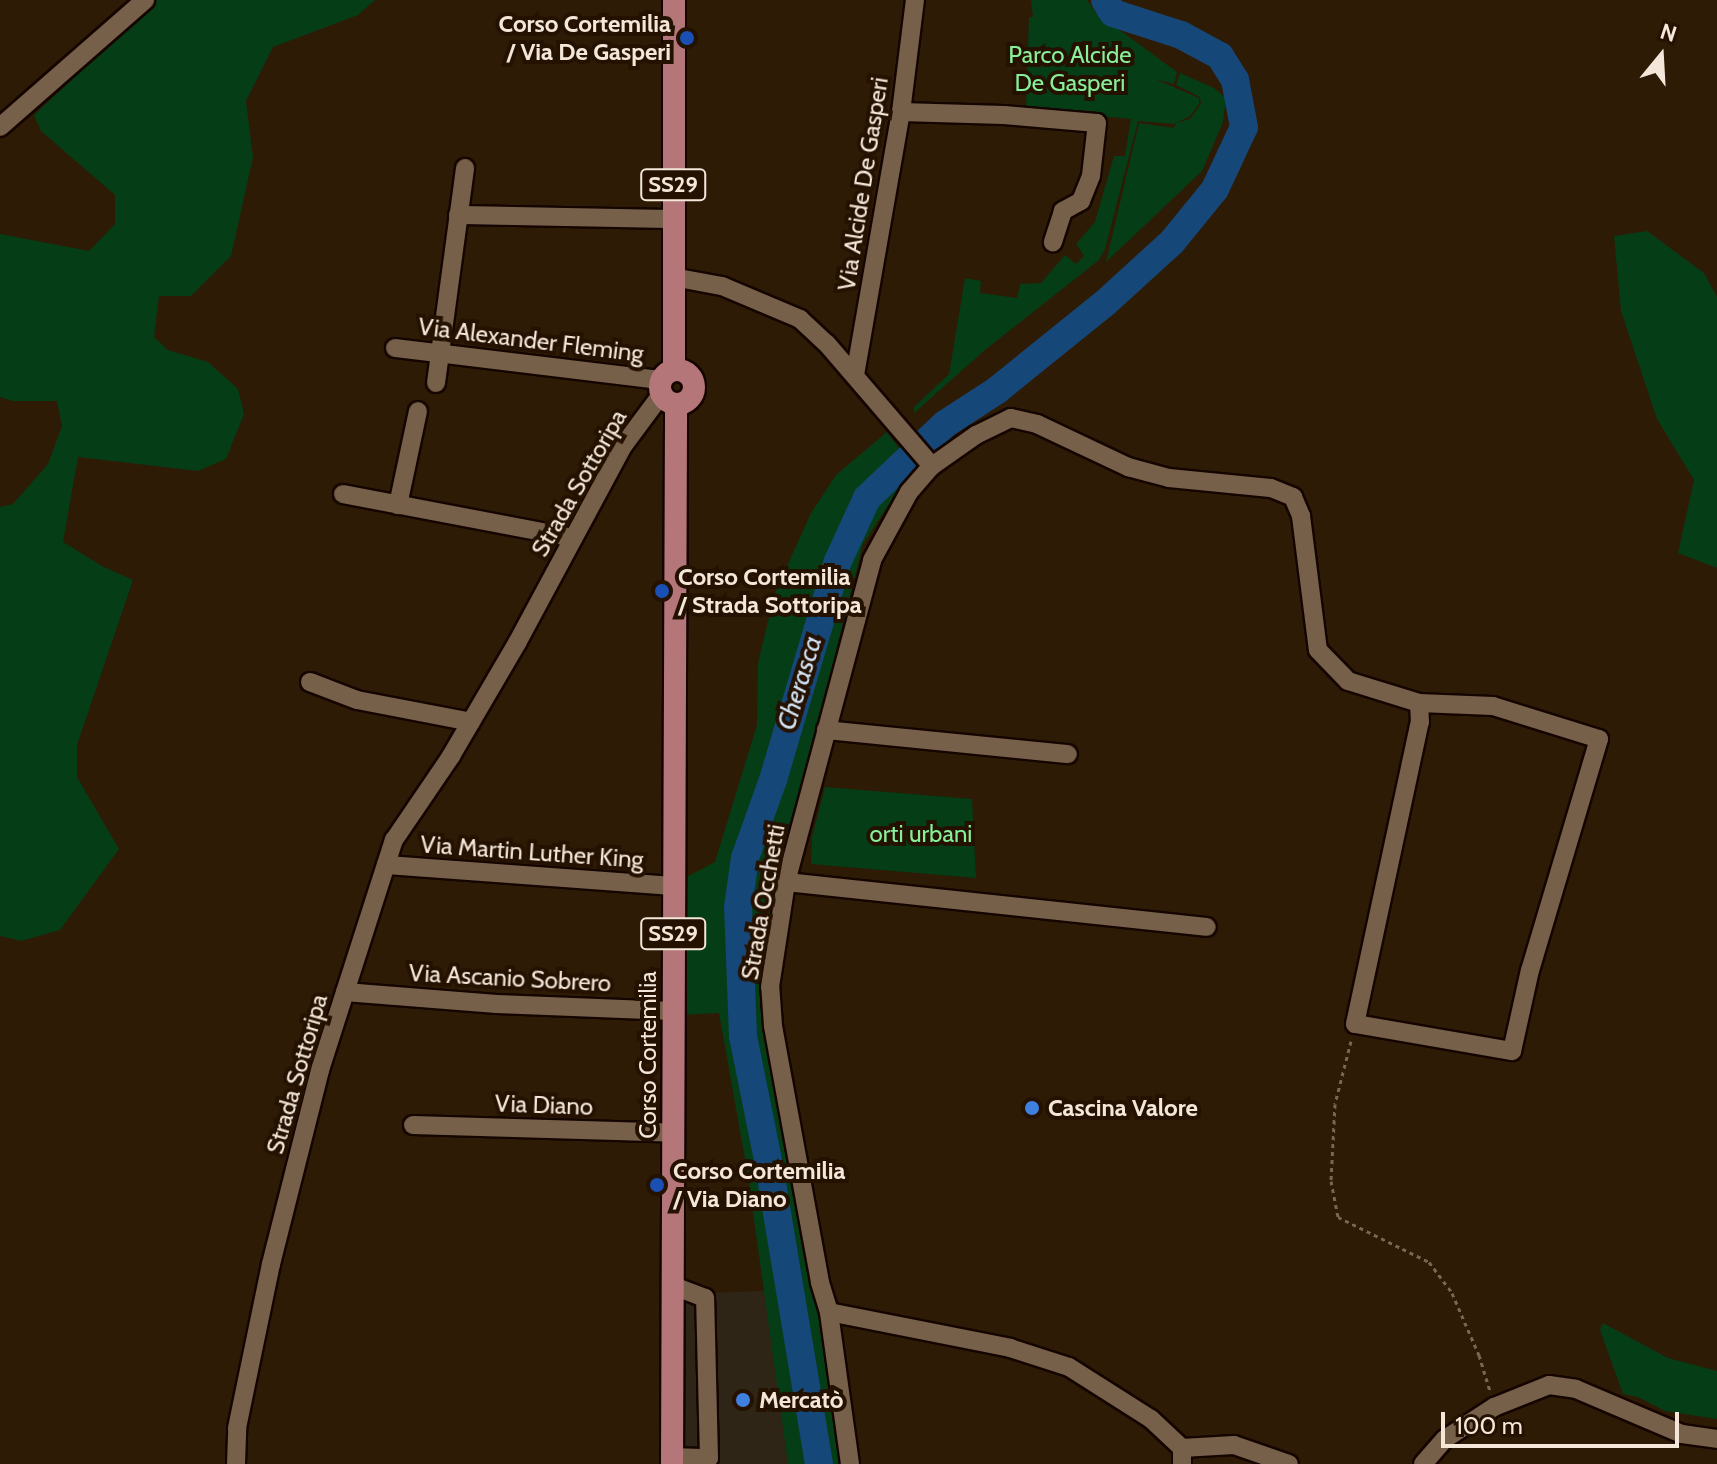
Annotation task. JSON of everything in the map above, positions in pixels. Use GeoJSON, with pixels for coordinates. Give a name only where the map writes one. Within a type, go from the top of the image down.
{"type":"FeatureCollection","features":[{"type":"Feature","properties":{"kind":"main road","name":"Corso Cortemilia"},"geometry":{"type":"LineString","coordinates":[[672,1460],[675,1133],[668,387],[673,277],[674,0]]}},
{"type":"Feature","properties":{"kind":"street"},"geometry":{"type":"LineString","coordinates":[[0,127],[145,0]]}},
{"type":"Feature","properties":{"kind":"street","name":"Via Alcide De Gasperi"},"geometry":{"type":"LineString","coordinates":[[855,375],[901,112],[915,0]]}},
{"type":"Feature","properties":{"kind":"street"},"geometry":{"type":"LineString","coordinates":[[901,112],[1004,115],[1097,123],[1091,176],[1081,201],[1063,211],[1053,242]]}},
{"type":"Feature","properties":{"kind":"street"},"geometry":{"type":"LineString","coordinates":[[436,383],[465,168]]}},
{"type":"Feature","properties":{"kind":"street"},"geometry":{"type":"LineString","coordinates":[[458,215],[673,219]]}},
{"type":"Feature","properties":{"kind":"street"},"geometry":{"type":"LineString","coordinates":[[673,277],[722,286],[800,319],[855,375],[932,466]]}},
{"type":"Feature","properties":{"kind":"street","name":"Via Alexander Fleming"},"geometry":{"type":"LineString","coordinates":[[395,348],[668,387]]}},
{"type":"Feature","properties":{"kind":"street","name":"Strada Sottoripa"},"geometry":{"type":"LineString","coordinates":[[236,1464],[237,1428],[271,1264],[320,1070],[394,840],[471,722],[623,446],[668,387]]}},
{"type":"Feature","properties":{"kind":"street"},"geometry":{"type":"LineString","coordinates":[[398,505],[418,411]]}},
{"type":"Feature","properties":{"kind":"street","name":"Strada Occhetti"},"geometry":{"type":"LineString","coordinates":[[850,1464],[829,1312],[820,1282],[773,1026],[770,987],[786,882],[872,560],[903,502],[932,466],[976,435],[1011,418],[1037,424],[1128,467],[1169,478],[1271,488],[1293,497],[1301,516],[1318,650],[1348,681],[1419,703],[1493,706],[1599,739],[1530,970],[1512,1051],[1355,1024]]}},
{"type":"Feature","properties":{"kind":"street"},"geometry":{"type":"LineString","coordinates":[[343,494],[573,538]]}},
{"type":"Feature","properties":{"kind":"street"},"geometry":{"type":"LineString","coordinates":[[310,682],[357,700],[471,722]]}},
{"type":"Feature","properties":{"kind":"street"},"geometry":{"type":"LineString","coordinates":[[1355,1024],[1420,722],[1419,703]]}},
{"type":"Feature","properties":{"kind":"street"},"geometry":{"type":"LineString","coordinates":[[826,730],[1068,754]]}},
{"type":"Feature","properties":{"kind":"street","name":"Via Martin Luther King"},"geometry":{"type":"LineString","coordinates":[[386,865],[674,886]]}},
{"type":"Feature","properties":{"kind":"street"},"geometry":{"type":"LineString","coordinates":[[786,882],[1207,927]]}},
{"type":"Feature","properties":{"kind":"street","name":"Via Ascanio Sobrero"},"geometry":{"type":"LineString","coordinates":[[345,992],[497,1004],[673,1011]]}},
{"type":"Feature","properties":{"kind":"street","name":"Via Diano"},"geometry":{"type":"LineString","coordinates":[[413,1125],[675,1133]]}},
{"type":"Feature","properties":{"kind":"street"},"geometry":{"type":"LineString","coordinates":[[672,1460],[709,1461],[705,1298],[673,1286]]}},
{"type":"Feature","properties":{"kind":"street"},"geometry":{"type":"LineString","coordinates":[[829,1312],[1010,1348],[1069,1367],[1151,1419],[1182,1456],[1234,1445],[1289,1464]]}},
{"type":"Feature","properties":{"kind":"street"},"geometry":{"type":"LineString","coordinates":[[1423,1464],[1445,1439],[1494,1407],[1549,1385],[1576,1389],[1682,1434],[1717,1439]]}},
{"type":"Feature","properties":{"kind":"path"},"geometry":{"type":"LineString","coordinates":[[1355,1024],[1335,1104],[1331,1181],[1338,1217],[1429,1262],[1452,1293],[1479,1355],[1494,1407]]}},
{"type":"Feature","properties":{"kind":"shaded area"},"geometry":{"type":"Polygon","coordinates":[[[765,1291],[788,1464],[682,1464],[681,1294],[765,1291]]]}},
{"type":"Feature","properties":{"kind":"green space"},"geometry":{"type":"Polygon","coordinates":[[[157,0],[375,0],[358,15],[273,47],[246,101],[253,157],[231,256],[191,296],[159,296],[154,337],[168,350],[208,362],[238,389],[244,414],[226,459],[198,471],[78,457],[63,542],[102,566],[133,580],[77,745],[77,777],[119,849],[60,930],[21,941],[0,936],[0,507],[13,504],[48,464],[62,426],[57,401],[12,401],[0,397],[0,234],[89,251],[115,224],[115,195],[41,131],[34,115],[157,0]]]}},
{"type":"Feature","properties":{"kind":"green space","name":"Parco Alcide De Gasperi"},"geometry":{"type":"Polygon","coordinates":[[[1031,0],[1087,0],[1095,12],[1177,72],[1174,84],[1155,79],[1199,98],[1199,104],[1190,116],[1174,124],[1138,121],[1105,249],[1099,260],[985,350],[914,413],[914,407],[949,374],[965,278],[981,281],[980,293],[1017,298],[1020,284],[1041,283],[1065,255],[1076,264],[1084,256],[1076,244],[1095,222],[1114,156],[1125,156],[1131,119],[1026,109],[1029,17],[1033,17],[1031,0]]]}},
{"type":"Feature","properties":{"kind":"green space"},"geometry":{"type":"Polygon","coordinates":[[[1180,73],[1214,88],[1226,98],[1223,122],[1202,171],[1106,262],[1139,123],[1174,128],[1176,123],[1190,119],[1201,104],[1200,97],[1176,85],[1180,73]]]}},
{"type":"Feature","properties":{"kind":"green space"},"geometry":{"type":"Polygon","coordinates":[[[1647,231],[1704,273],[1717,297],[1717,568],[1678,553],[1694,480],[1657,419],[1621,311],[1614,236],[1647,231]]]}},
{"type":"Feature","properties":{"kind":"green space"},"geometry":{"type":"Polygon","coordinates":[[[887,432],[913,467],[863,544],[776,890],[762,987],[763,1017],[785,1146],[811,1284],[819,1303],[840,1464],[788,1464],[748,1176],[719,1013],[680,1015],[681,880],[715,862],[757,725],[758,663],[775,593],[811,513],[836,475],[887,432]]]}},
{"type":"Feature","properties":{"kind":"green space","name":"orti urbani"},"geometry":{"type":"Polygon","coordinates":[[[825,787],[972,799],[976,878],[811,864],[812,837],[825,787]]]}},
{"type":"Feature","properties":{"kind":"green space"},"geometry":{"type":"Polygon","coordinates":[[[1603,1323],[1668,1358],[1717,1371],[1717,1419],[1665,1411],[1638,1397],[1623,1394],[1600,1330],[1603,1323]]]}},
{"type":"Feature","properties":{"kind":"waterway","name":"Cherasca"},"geometry":{"type":"LineString","coordinates":[[819,1464],[770,1170],[743,1036],[738,907],[745,858],[773,780],[838,561],[867,498],[945,424],[996,391],[1104,304],[1172,242],[1215,189],[1244,127],[1235,80],[1220,56],[1181,35],[1113,13],[1105,0]]}},
{"type":"Feature","properties":{"kind":"place","name":"Corso Cortemilia / Via De Gasperi"},"geometry":{"type":"Point","coordinates":[687,38]}},
{"type":"Feature","properties":{"kind":"place","name":"Corso Cortemilia / Strada Sottoripa"},"geometry":{"type":"Point","coordinates":[662,591]}},
{"type":"Feature","properties":{"kind":"place","name":"Cascina Valore"},"geometry":{"type":"Point","coordinates":[1032,1108]}},
{"type":"Feature","properties":{"kind":"place","name":"Corso Cortemilia / Via Diano"},"geometry":{"type":"Point","coordinates":[657,1185]}},
{"type":"Feature","properties":{"kind":"place","name":"Mercatò"},"geometry":{"type":"Point","coordinates":[743,1400]}}]}
